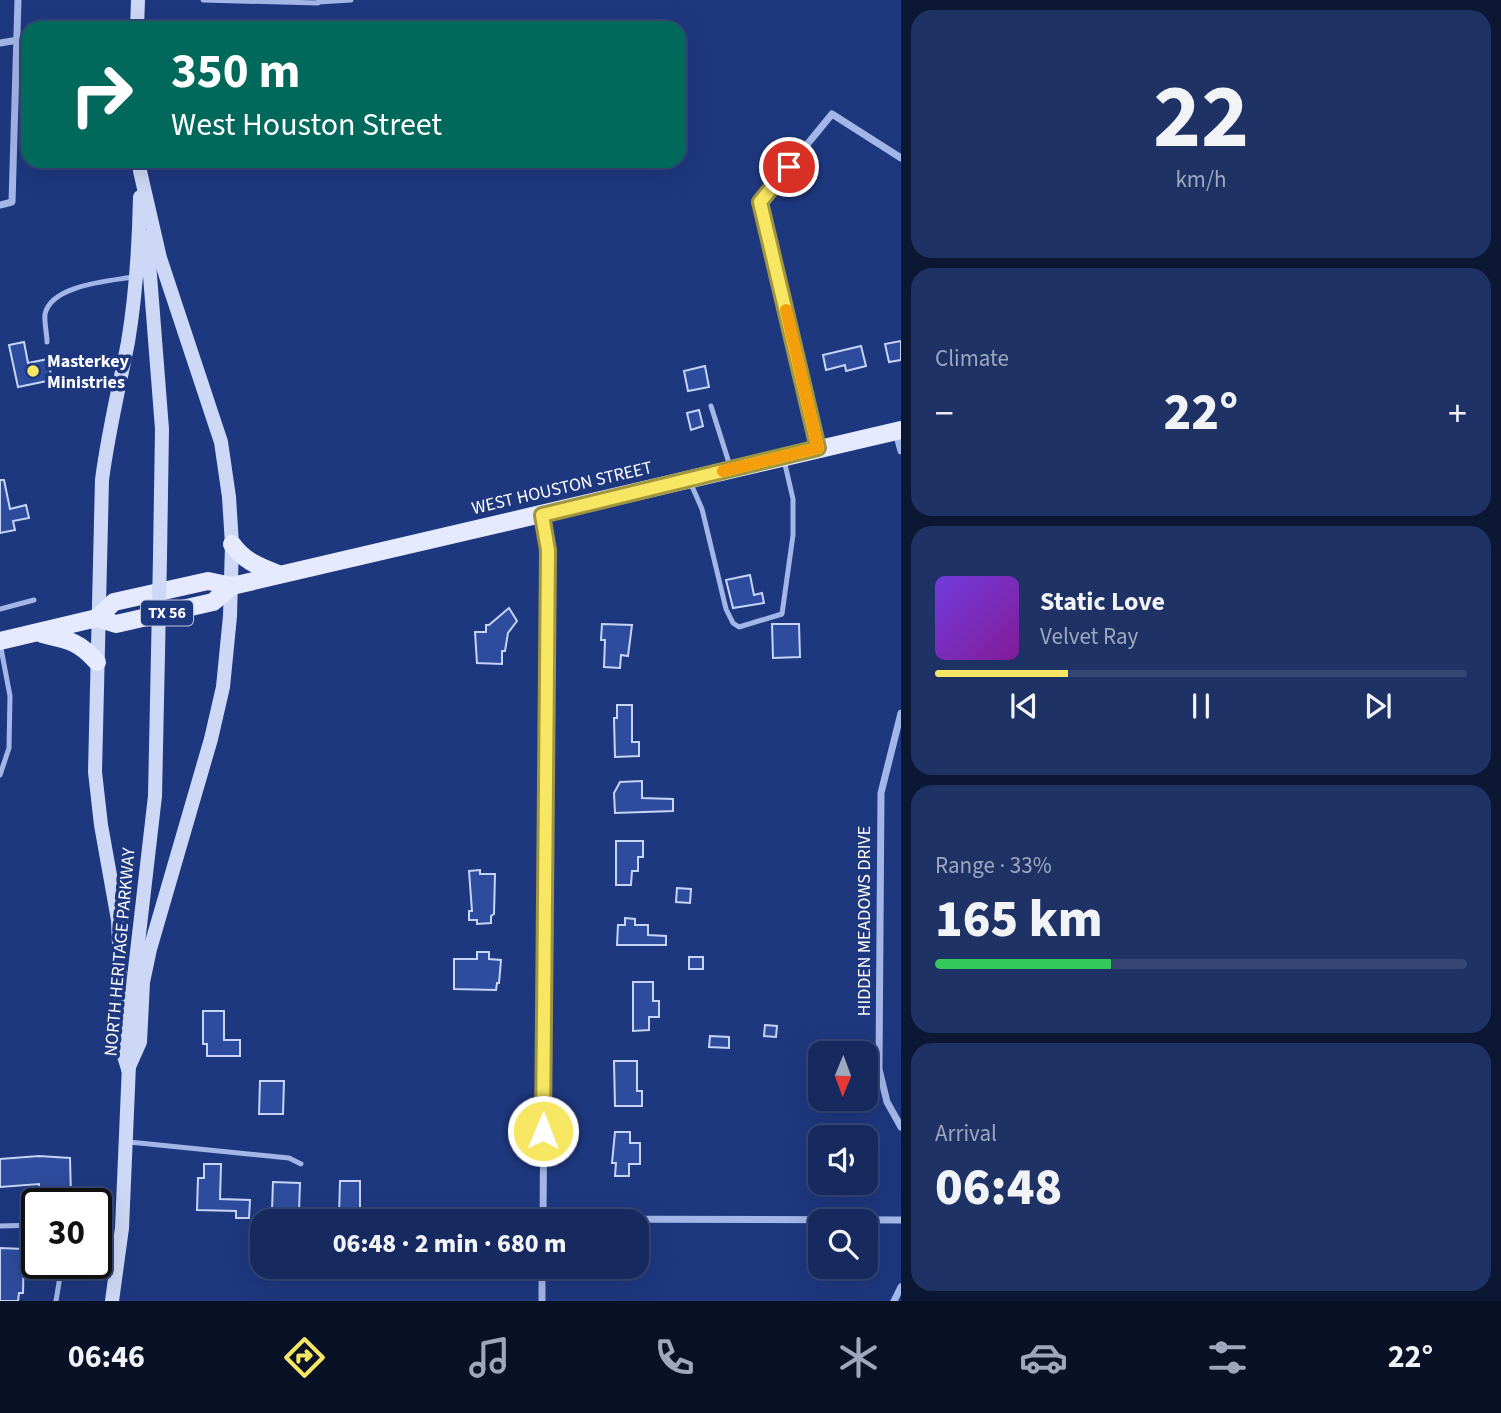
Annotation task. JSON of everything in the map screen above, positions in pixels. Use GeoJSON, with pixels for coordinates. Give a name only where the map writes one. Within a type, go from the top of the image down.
{"type":"FeatureCollection","features":[{"type":"Feature","properties":{"kind":"main road"},"geometry":{"type":"LineString","coordinates":[[137,21],[138,0]]}},
{"type":"Feature","properties":{"kind":"main road"},"geometry":{"type":"LineString","coordinates":[[128,1069],[120,1040],[118,920],[101,825],[95,772],[97,618],[102,480],[108,434],[143,275],[140,168]]}},
{"type":"Feature","properties":{"kind":"main road"},"geometry":{"type":"LineString","coordinates":[[128,1069],[140,1042],[143,982],[150,948],[211,739],[223,687],[232,586],[229,497],[221,442],[160,258],[140,168]]}},
{"type":"Feature","properties":{"kind":"main road","name":"NORTH HERITAGE PARKWAY"},"geometry":{"type":"LineString","coordinates":[[112,1301],[121,1228],[132,995],[155,796],[162,429],[143,275]]}},
{"type":"Feature","properties":{"kind":"main road","name":"WEST HOUSTON STREET"},"geometry":{"type":"LineString","coordinates":[[0,642],[97,618],[114,602],[208,581],[232,586],[898,431]]}},
{"type":"Feature","properties":{"kind":"main road"},"geometry":{"type":"LineString","coordinates":[[232,544],[240,556],[250,563],[278,575]]}},
{"type":"Feature","properties":{"kind":"main road"},"geometry":{"type":"LineString","coordinates":[[35,633],[74,641],[85,648],[97,662]]}},
{"type":"Feature","properties":{"kind":"street"},"geometry":{"type":"LineString","coordinates":[[0,205],[12,202],[18,0]]}},
{"type":"Feature","properties":{"kind":"street"},"geometry":{"type":"LineString","coordinates":[[0,43],[18,40]]}},
{"type":"Feature","properties":{"kind":"street"},"geometry":{"type":"LineString","coordinates":[[818,448],[760,202],[831,114],[901,158]]}},
{"type":"Feature","properties":{"kind":"street"},"geometry":{"type":"LineString","coordinates":[[898,431],[901,451]]}},
{"type":"Feature","properties":{"kind":"street"},"geometry":{"type":"LineString","coordinates":[[542,515],[548,550],[543,1209]]}},
{"type":"Feature","properties":{"kind":"street","name":"HIDDEN MEADOWS DRIVE"},"geometry":{"type":"LineString","coordinates":[[900,1125],[887,1102],[879,1069],[881,793],[901,713]]}},
{"type":"Feature","properties":{"kind":"street"},"geometry":{"type":"LineString","coordinates":[[890,753],[901,757]]}},
{"type":"Feature","properties":{"kind":"street"},"geometry":{"type":"LineString","coordinates":[[649,1220],[901,1220]]}},
{"type":"Feature","properties":{"kind":"street"},"geometry":{"type":"LineString","coordinates":[[542,1279],[542,1301]]}},
{"type":"Feature","properties":{"kind":"street"},"geometry":{"type":"LineString","coordinates":[[894,1301],[901,1287]]}},
{"type":"Feature","properties":{"kind":"lane"},"geometry":{"type":"LineString","coordinates":[[203,0],[351,0]]}},
{"type":"Feature","properties":{"kind":"lane"},"geometry":{"type":"LineString","coordinates":[[47,342],[45,315],[51,300],[78,287],[143,275]]}},
{"type":"Feature","properties":{"kind":"lane"},"geometry":{"type":"LineString","coordinates":[[710,406],[731,469]]}},
{"type":"Feature","properties":{"kind":"lane"},"geometry":{"type":"LineString","coordinates":[[690,480],[702,509],[726,609],[733,623],[739,627],[752,624],[782,614],[793,535],[793,499],[783,457]]}},
{"type":"Feature","properties":{"kind":"lane"},"geometry":{"type":"LineString","coordinates":[[0,609],[34,600]]}},
{"type":"Feature","properties":{"kind":"lane"},"geometry":{"type":"LineString","coordinates":[[0,642],[10,696],[9,748],[0,775]]}},
{"type":"Feature","properties":{"kind":"lane"},"geometry":{"type":"LineString","coordinates":[[125,1142],[289,1158],[301,1164]]}},
{"type":"Feature","properties":{"kind":"lane"},"geometry":{"type":"LineString","coordinates":[[0,1226],[21,1225]]}},
{"type":"Feature","properties":{"kind":"lane"},"geometry":{"type":"LineString","coordinates":[[56,1301],[60,1279]]}},
{"type":"Feature","properties":{"kind":"building"},"geometry":{"type":"Polygon","coordinates":[[[901,341],[901,360],[889,362],[885,344],[901,341]]]}},
{"type":"Feature","properties":{"kind":"building","name":"Masterkey Ministries"},"geometry":{"type":"Polygon","coordinates":[[[24,342],[28,363],[48,359],[52,380],[18,387],[9,345],[24,342]]]}},
{"type":"Feature","properties":{"kind":"building"},"geometry":{"type":"Polygon","coordinates":[[[861,346],[866,366],[846,371],[845,365],[826,370],[823,355],[861,346]]]}},
{"type":"Feature","properties":{"kind":"building"},"geometry":{"type":"Polygon","coordinates":[[[705,366],[709,387],[688,391],[684,371],[705,366]]]}},
{"type":"Feature","properties":{"kind":"building"},"geometry":{"type":"Polygon","coordinates":[[[699,410],[703,426],[691,430],[687,413],[699,410]]]}},
{"type":"Feature","properties":{"kind":"building"},"geometry":{"type":"Polygon","coordinates":[[[0,480],[4,480],[10,509],[26,505],[29,518],[13,521],[15,530],[0,533],[0,480]]]}},
{"type":"Feature","properties":{"kind":"building"},"geometry":{"type":"Polygon","coordinates":[[[750,575],[754,595],[762,593],[764,603],[733,608],[726,580],[750,575]]]}},
{"type":"Feature","properties":{"kind":"building"},"geometry":{"type":"Polygon","coordinates":[[[509,608],[517,621],[508,633],[505,651],[502,651],[502,664],[477,663],[475,632],[486,632],[486,625],[509,608]]]}},
{"type":"Feature","properties":{"kind":"building"},"geometry":{"type":"Polygon","coordinates":[[[602,624],[632,625],[628,656],[621,655],[620,668],[604,667],[605,640],[601,640],[602,624]]]}},
{"type":"Feature","properties":{"kind":"building"},"geometry":{"type":"Polygon","coordinates":[[[772,624],[799,624],[800,657],[773,658],[772,624]]]}},
{"type":"Feature","properties":{"kind":"building"},"geometry":{"type":"Polygon","coordinates":[[[617,705],[632,705],[632,742],[639,742],[639,756],[615,757],[614,718],[617,718],[617,705]]]}},
{"type":"Feature","properties":{"kind":"building"},"geometry":{"type":"Polygon","coordinates":[[[642,781],[642,798],[673,799],[673,811],[615,813],[614,793],[620,782],[642,781]]]}},
{"type":"Feature","properties":{"kind":"building"},"geometry":{"type":"Polygon","coordinates":[[[616,841],[643,841],[643,857],[638,857],[638,871],[632,871],[631,885],[616,885],[616,841]]]}},
{"type":"Feature","properties":{"kind":"building"},"geometry":{"type":"Polygon","coordinates":[[[480,870],[480,874],[495,874],[494,914],[491,916],[491,923],[477,924],[477,920],[469,920],[469,911],[472,911],[469,871],[480,870]]]}},
{"type":"Feature","properties":{"kind":"building"},"geometry":{"type":"Polygon","coordinates":[[[677,888],[691,889],[690,903],[676,902],[677,888]]]}},
{"type":"Feature","properties":{"kind":"building"},"geometry":{"type":"Polygon","coordinates":[[[625,918],[635,919],[635,925],[648,925],[648,935],[666,936],[666,945],[617,945],[618,925],[625,925],[625,918]]]}},
{"type":"Feature","properties":{"kind":"building"},"geometry":{"type":"Polygon","coordinates":[[[477,952],[489,952],[489,959],[501,960],[496,990],[454,989],[454,959],[477,959],[477,952]]]}},
{"type":"Feature","properties":{"kind":"building"},"geometry":{"type":"Polygon","coordinates":[[[689,957],[703,957],[703,969],[689,969],[689,957]]]}},
{"type":"Feature","properties":{"kind":"building"},"geometry":{"type":"Polygon","coordinates":[[[633,982],[653,982],[653,1001],[659,1001],[659,1017],[649,1017],[649,1030],[633,1031],[633,982]]]}},
{"type":"Feature","properties":{"kind":"building"},"geometry":{"type":"Polygon","coordinates":[[[203,1011],[224,1011],[224,1040],[240,1040],[240,1056],[207,1056],[207,1044],[203,1044],[203,1011]]]}},
{"type":"Feature","properties":{"kind":"building"},"geometry":{"type":"Polygon","coordinates":[[[765,1025],[777,1026],[776,1037],[764,1036],[765,1025]]]}},
{"type":"Feature","properties":{"kind":"building"},"geometry":{"type":"Polygon","coordinates":[[[710,1036],[729,1037],[729,1048],[709,1047],[710,1036]]]}},
{"type":"Feature","properties":{"kind":"building"},"geometry":{"type":"Polygon","coordinates":[[[614,1061],[637,1061],[637,1091],[642,1091],[642,1106],[615,1106],[614,1061]]]}},
{"type":"Feature","properties":{"kind":"building"},"geometry":{"type":"Polygon","coordinates":[[[260,1081],[284,1081],[283,1114],[259,1114],[260,1081]]]}},
{"type":"Feature","properties":{"kind":"building"},"geometry":{"type":"Polygon","coordinates":[[[615,1132],[630,1132],[630,1143],[640,1143],[640,1164],[629,1164],[629,1176],[615,1176],[616,1163],[612,1163],[615,1132]]]}},
{"type":"Feature","properties":{"kind":"building"},"geometry":{"type":"Polygon","coordinates":[[[39,1156],[70,1158],[71,1188],[39,1188],[39,1184],[0,1187],[0,1159],[39,1156]]]}},
{"type":"Feature","properties":{"kind":"building"},"geometry":{"type":"Polygon","coordinates":[[[204,1164],[221,1164],[220,1199],[250,1200],[249,1218],[236,1218],[236,1211],[197,1210],[198,1178],[204,1178],[204,1164]]]}},
{"type":"Feature","properties":{"kind":"building"},"geometry":{"type":"Polygon","coordinates":[[[340,1181],[360,1181],[360,1209],[339,1209],[340,1181]]]}},
{"type":"Feature","properties":{"kind":"building"},"geometry":{"type":"Polygon","coordinates":[[[273,1182],[300,1183],[299,1209],[272,1209],[273,1182]]]}},
{"type":"Feature","properties":{"kind":"building"},"geometry":{"type":"Polygon","coordinates":[[[0,1248],[21,1249],[23,1293],[19,1293],[18,1301],[0,1301],[0,1248]]]}},
{"type":"Feature","properties":{"kind":"slow traffic"},"geometry":{"type":"LineString","coordinates":[[723,471],[818,448],[786,310]]}},
{"type":"Feature","properties":{"kind":"place","name":"Masterkey Ministries"},"geometry":{"type":"Point","coordinates":[33,371]}},
{"type":"Feature","properties":{"kind":"route"},"geometry":{"type":"LineString","coordinates":[[543,1131],[548,550],[542,515],[818,448],[760,202],[789,167]]}}]}
